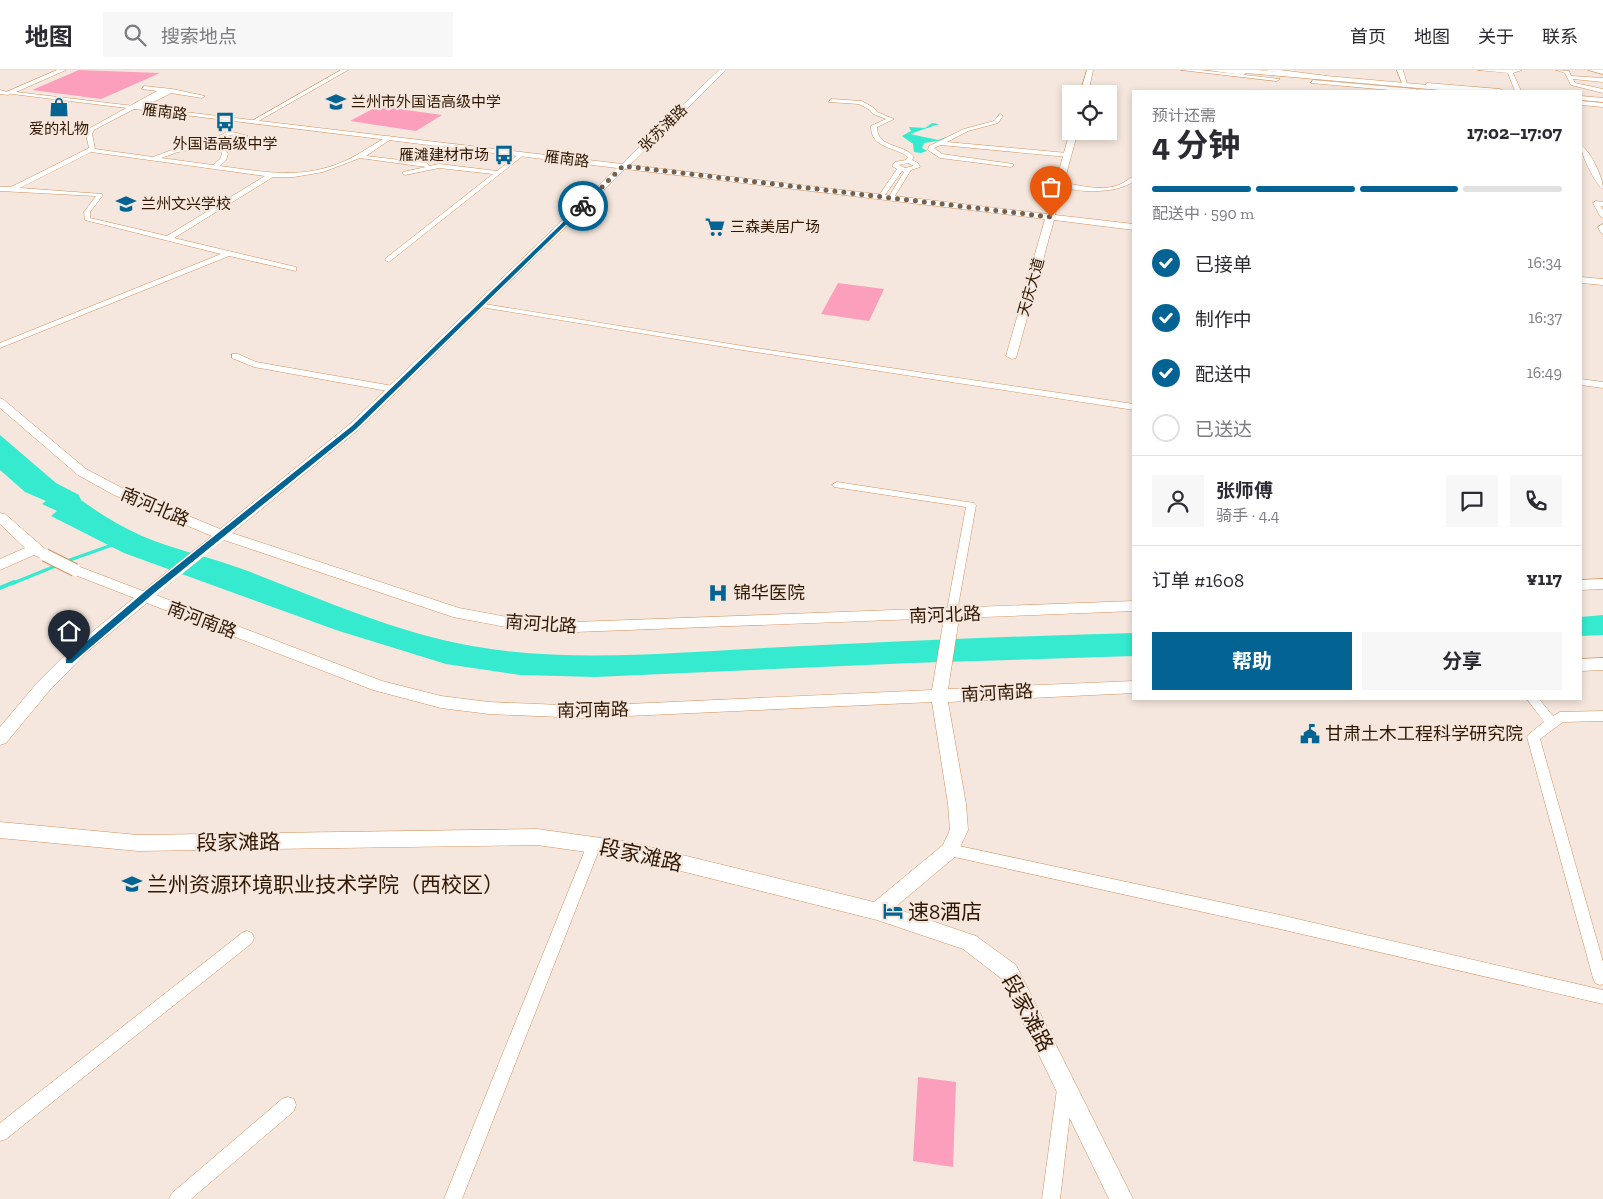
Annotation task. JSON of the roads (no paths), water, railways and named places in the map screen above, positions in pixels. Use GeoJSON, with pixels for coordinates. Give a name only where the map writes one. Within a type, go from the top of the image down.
{"type":"FeatureCollection","features":[{"type":"Feature","properties":{"kind":"street"},"geometry":{"type":"LineString","coordinates":[[3,94],[63,70]]}},
{"type":"Feature","properties":{"kind":"street"},"geometry":{"type":"LineString","coordinates":[[236,134],[345,70]]}},
{"type":"Feature","properties":{"kind":"street","name":"张苏滩路"},"geometry":{"type":"LineString","coordinates":[[143,598],[347,433],[723,70]]}},
{"type":"Feature","properties":{"kind":"street"},"geometry":{"type":"LineString","coordinates":[[1086,85],[1090,70]]}},
{"type":"Feature","properties":{"kind":"street"},"geometry":{"type":"LineString","coordinates":[[1184,70],[1434,90]]}},
{"type":"Feature","properties":{"kind":"street"},"geometry":{"type":"LineString","coordinates":[[1210,70],[1407,90]]}},
{"type":"Feature","properties":{"kind":"street"},"geometry":{"type":"LineString","coordinates":[[1234,70],[1323,81],[1400,83],[1488,90]]}},
{"type":"Feature","properties":{"kind":"street"},"geometry":{"type":"LineString","coordinates":[[1265,70],[1464,90]]}},
{"type":"Feature","properties":{"kind":"street"},"geometry":{"type":"LineString","coordinates":[[1400,70],[1400,83]]}},
{"type":"Feature","properties":{"kind":"street"},"geometry":{"type":"LineString","coordinates":[[1481,70],[1510,72],[1519,70]]}},
{"type":"Feature","properties":{"kind":"street"},"geometry":{"type":"LineString","coordinates":[[1559,70],[1567,72],[1573,84],[1603,91]]}},
{"type":"Feature","properties":{"kind":"street"},"geometry":{"type":"LineString","coordinates":[[1591,70],[1603,72]]}},
{"type":"Feature","properties":{"kind":"street"},"geometry":{"type":"LineString","coordinates":[[1510,72],[1518,90]]}},
{"type":"Feature","properties":{"kind":"street"},"geometry":{"type":"LineString","coordinates":[[1570,77],[1603,80]]}},
{"type":"Feature","properties":{"kind":"street"},"geometry":{"type":"LineString","coordinates":[[1323,81],[1325,90]]}},
{"type":"Feature","properties":{"kind":"street"},"geometry":{"type":"LineString","coordinates":[[144,88],[202,96]]}},
{"type":"Feature","properties":{"kind":"street"},"geometry":{"type":"LineString","coordinates":[[90,150],[92,149],[89,134],[92,129],[163,90]]}},
{"type":"Feature","properties":{"kind":"street"},"geometry":{"type":"LineString","coordinates":[[132,108],[172,92]]}},
{"type":"Feature","properties":{"kind":"street","name":"雁南路"},"geometry":{"type":"LineString","coordinates":[[3,94],[256,122],[1132,227]]}},
{"type":"Feature","properties":{"kind":"street"},"geometry":{"type":"LineString","coordinates":[[831,101],[860,102],[875,113],[891,119],[874,126],[874,134],[877,139],[886,145],[909,154],[911,157],[908,161]]}},
{"type":"Feature","properties":{"kind":"street"},"geometry":{"type":"LineString","coordinates":[[1582,101],[1603,102]]}},
{"type":"Feature","properties":{"kind":"street"},"geometry":{"type":"LineString","coordinates":[[1000,116],[996,122],[966,130],[931,147],[931,150],[940,156],[1011,165]]}},
{"type":"Feature","properties":{"kind":"street"},"geometry":{"type":"LineString","coordinates":[[153,159],[177,150],[205,146],[229,133],[245,136],[220,148],[225,154],[223,160],[215,167]]}},
{"type":"Feature","properties":{"kind":"street"},"geometry":{"type":"LineString","coordinates":[[12,189],[90,150],[272,175],[297,175],[343,166],[362,157],[389,138]]}},
{"type":"Feature","properties":{"kind":"street","name":"天庆大道"},"geometry":{"type":"LineString","coordinates":[[1012,356],[1071,140]]}},
{"type":"Feature","properties":{"kind":"street"},"geometry":{"type":"LineString","coordinates":[[940,143],[1067,155]]}},
{"type":"Feature","properties":{"kind":"street"},"geometry":{"type":"LineString","coordinates":[[1582,148],[1593,165],[1596,177],[1603,187]]}},
{"type":"Feature","properties":{"kind":"street"},"geometry":{"type":"LineString","coordinates":[[389,260],[522,154]]}},
{"type":"Feature","properties":{"kind":"street"},"geometry":{"type":"LineString","coordinates":[[362,157],[498,173]]}},
{"type":"Feature","properties":{"kind":"street"},"geometry":{"type":"LineString","coordinates":[[908,161],[917,165],[916,168],[900,169],[895,164],[908,161]]}},
{"type":"Feature","properties":{"kind":"street"},"geometry":{"type":"LineString","coordinates":[[404,173],[439,166]]}},
{"type":"Feature","properties":{"kind":"street"},"geometry":{"type":"LineString","coordinates":[[886,197],[900,169]]}},
{"type":"Feature","properties":{"kind":"street"},"geometry":{"type":"LineString","coordinates":[[886,197],[908,170]]}},
{"type":"Feature","properties":{"kind":"street"},"geometry":{"type":"LineString","coordinates":[[168,239],[272,175]]}},
{"type":"Feature","properties":{"kind":"street"},"geometry":{"type":"LineString","coordinates":[[1060,184],[1108,190],[1127,184],[1132,180]]}},
{"type":"Feature","properties":{"kind":"street"},"geometry":{"type":"LineString","coordinates":[[0,188],[100,195],[99,199],[87,212],[87,219],[293,269]]}},
{"type":"Feature","properties":{"kind":"street"},"geometry":{"type":"LineString","coordinates":[[1603,204],[1596,203],[1603,216]]}},
{"type":"Feature","properties":{"kind":"street"},"geometry":{"type":"LineString","coordinates":[[1603,226],[1600,227],[1603,232]]}},
{"type":"Feature","properties":{"kind":"street"},"geometry":{"type":"LineString","coordinates":[[0,346],[227,254]]}},
{"type":"Feature","properties":{"kind":"street"},"geometry":{"type":"LineString","coordinates":[[1582,280],[1603,282]]}},
{"type":"Feature","properties":{"kind":"street"},"geometry":{"type":"LineString","coordinates":[[481,305],[749,349],[1132,407]]}},
{"type":"Feature","properties":{"kind":"street"},"geometry":{"type":"LineString","coordinates":[[235,356],[254,364],[393,389]]}},
{"type":"Feature","properties":{"kind":"street"},"geometry":{"type":"LineString","coordinates":[[1582,382],[1603,385]]}},
{"type":"Feature","properties":{"kind":"street","name":"南河北路"},"geometry":{"type":"LineString","coordinates":[[0,402],[56,452],[82,472],[119,492],[220,534],[458,613],[512,623],[575,628],[950,621],[1132,606]]}},
{"type":"Feature","properties":{"kind":"street"},"geometry":{"type":"LineString","coordinates":[[836,485],[971,505],[950,621],[940,696],[959,830],[950,850],[910,881],[877,911]]}},
{"type":"Feature","properties":{"kind":"street"},"geometry":{"type":"LineString","coordinates":[[0,517],[40,552]]}},
{"type":"Feature","properties":{"kind":"street"},"geometry":{"type":"LineString","coordinates":[[0,565],[40,552]]}},
{"type":"Feature","properties":{"kind":"street","name":"南河南路"},"geometry":{"type":"LineString","coordinates":[[40,552],[75,570],[143,598],[379,686],[441,702],[479,707],[585,712],[1132,687]]}},
{"type":"Feature","properties":{"kind":"street"},"geometry":{"type":"LineString","coordinates":[[1582,585],[1603,584]]}},
{"type":"Feature","properties":{"kind":"street"},"geometry":{"type":"LineString","coordinates":[[0,738],[43,687],[82,648],[143,598]]}},
{"type":"Feature","properties":{"kind":"street"},"geometry":{"type":"LineString","coordinates":[[1582,665],[1603,664]]}},
{"type":"Feature","properties":{"kind":"street"},"geometry":{"type":"LineString","coordinates":[[1534,700],[1551,723]]}},
{"type":"Feature","properties":{"kind":"street"},"geometry":{"type":"LineString","coordinates":[[1600,978],[1533,737],[1560,717],[1603,716]]}},
{"type":"Feature","properties":{"kind":"street","name":"段家滩路"},"geometry":{"type":"LineString","coordinates":[[0,830],[138,843],[537,838],[629,850],[877,911],[969,942],[1009,972],[1121,1199]]}},
{"type":"Feature","properties":{"kind":"street"},"geometry":{"type":"LineString","coordinates":[[453,1199],[594,845]]}},
{"type":"Feature","properties":{"kind":"street"},"geometry":{"type":"LineString","coordinates":[[950,850],[1280,922],[1603,997]]}},
{"type":"Feature","properties":{"kind":"street"},"geometry":{"type":"LineString","coordinates":[[0,1133],[248,938]]}},
{"type":"Feature","properties":{"kind":"street"},"geometry":{"type":"LineString","coordinates":[[1051,1199],[1066,1087]]}},
{"type":"Feature","properties":{"kind":"street"},"geometry":{"type":"LineString","coordinates":[[178,1199],[288,1105]]}},
{"type":"Feature","properties":{"kind":"water"},"geometry":{"type":"Polygon","coordinates":[[[932,123],[939,124],[910,134],[938,140],[957,133],[943,140],[924,143],[922,148],[927,151],[921,153],[914,152],[913,144],[902,136],[911,131],[909,127],[925,128],[932,123]]]}},
{"type":"Feature","properties":{"kind":"water"},"geometry":{"type":"Polygon","coordinates":[[[0,435],[56,483],[79,495],[81,500],[103,515],[142,536],[232,565],[385,623],[443,640],[472,646],[544,654],[618,655],[949,639],[1132,633],[1132,656],[912,663],[595,677],[520,675],[446,664],[336,630],[124,553],[51,516],[57,511],[42,504],[46,501],[25,492],[0,470],[0,435]]]}},
{"type":"Feature","properties":{"kind":"water"},"geometry":{"type":"Polygon","coordinates":[[[1603,615],[1603,635],[1582,636],[1582,617],[1603,615]]]}},
{"type":"Feature","properties":{"kind":"waterway"},"geometry":{"type":"LineString","coordinates":[[67,561],[112,545]]}},
{"type":"Feature","properties":{"kind":"waterway"},"geometry":{"type":"LineString","coordinates":[[11,584],[58,565]]}},
{"type":"Feature","properties":{"kind":"waterway"},"geometry":{"type":"LineString","coordinates":[[0,588],[14,582]]}},
{"type":"Feature","properties":{"kind":"place","name":"兰州市外国语高级中学"},"geometry":{"type":"Point","coordinates":[336,102]}},
{"type":"Feature","properties":{"kind":"place","name":"爱的礼物"},"geometry":{"type":"Point","coordinates":[59,107]}},
{"type":"Feature","properties":{"kind":"place","name":"外国语高级中学"},"geometry":{"type":"Point","coordinates":[225,122]}},
{"type":"Feature","properties":{"kind":"place","name":"雁滩建材市场"},"geometry":{"type":"Point","coordinates":[504,155]}},
{"type":"Feature","properties":{"kind":"place","name":"兰州文兴学校"},"geometry":{"type":"Point","coordinates":[126,204]}},
{"type":"Feature","properties":{"kind":"place","name":"三森美居广场"},"geometry":{"type":"Point","coordinates":[715,227]}},
{"type":"Feature","properties":{"kind":"place","name":"锦华医院"},"geometry":{"type":"Point","coordinates":[718,593]}},
{"type":"Feature","properties":{"kind":"place","name":"甘肃土木工程科学研究院"},"geometry":{"type":"Point","coordinates":[1310,734]}},
{"type":"Feature","properties":{"kind":"place","name":"兰州资源环境职业技术学院（西校区）"},"geometry":{"type":"Point","coordinates":[132,884]}},
{"type":"Feature","properties":{"kind":"place","name":"速8酒店"},"geometry":{"type":"Point","coordinates":[893,911]}}]}
